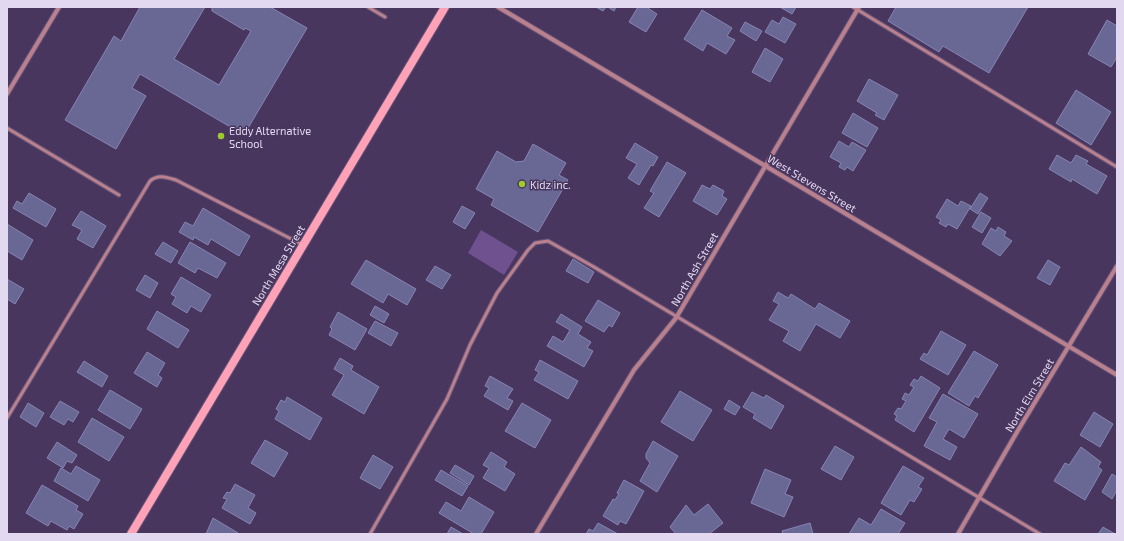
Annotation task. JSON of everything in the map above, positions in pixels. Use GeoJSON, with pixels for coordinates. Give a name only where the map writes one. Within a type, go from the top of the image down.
{"type":"FeatureCollection","features":[{"type":"Feature","properties":{"kind":"street"},"geometry":{"type":"LineString","coordinates":[[7,94],[59,7]]}},
{"type":"Feature","properties":{"kind":"street","name":"North Mesa Street"},"geometry":{"type":"LineString","coordinates":[[131,534],[445,7]]}},
{"type":"Feature","properties":{"kind":"street","name":"West Stevens Street"},"geometry":{"type":"LineString","coordinates":[[498,7],[1117,375]]}},
{"type":"Feature","properties":{"kind":"street","name":"North Ash Street"},"geometry":{"type":"LineString","coordinates":[[536,534],[634,370],[676,318],[857,8]]}},
{"type":"Feature","properties":{"kind":"street","name":"North Elm Street"},"geometry":{"type":"LineString","coordinates":[[958,534],[1117,266]]}},
{"type":"Feature","properties":{"kind":"lane"},"geometry":{"type":"LineString","coordinates":[[368,7],[385,17]]}},
{"type":"Feature","properties":{"kind":"lane"},"geometry":{"type":"LineString","coordinates":[[857,8],[1117,167]]}},
{"type":"Feature","properties":{"kind":"lane"},"geometry":{"type":"LineString","coordinates":[[7,128],[119,195]]}},
{"type":"Feature","properties":{"kind":"lane"},"geometry":{"type":"LineString","coordinates":[[7,418],[150,181],[155,176],[176,180],[303,245]]}},
{"type":"Feature","properties":{"kind":"lane"},"geometry":{"type":"LineString","coordinates":[[370,534],[448,398],[470,345],[498,293],[528,250],[535,243],[548,241],[1040,534]]}},
{"type":"Feature","properties":{"kind":"shaded area"},"geometry":{"type":"Polygon","coordinates":[[[481,230],[518,252],[504,275],[468,253],[481,230]]]}},
{"type":"Feature","properties":{"kind":"building"},"geometry":{"type":"Polygon","coordinates":[[[140,7],[205,7],[174,59],[219,85],[251,31],[245,28],[244,30],[212,11],[212,7],[270,7],[307,28],[244,135],[140,74],[132,88],[146,96],[116,149],[65,120],[114,36],[121,41],[140,7]]]}},
{"type":"Feature","properties":{"kind":"building"},"geometry":{"type":"Polygon","coordinates":[[[596,7],[606,7],[603,11],[596,7]]]}},
{"type":"Feature","properties":{"kind":"building"},"geometry":{"type":"Polygon","coordinates":[[[608,7],[616,7],[614,11],[608,7]]]}},
{"type":"Feature","properties":{"kind":"building"},"geometry":{"type":"Polygon","coordinates":[[[638,7],[646,7],[657,14],[646,32],[629,22],[638,7]]]}},
{"type":"Feature","properties":{"kind":"building"},"geometry":{"type":"Polygon","coordinates":[[[780,7],[796,7],[792,14],[780,7]]]}},
{"type":"Feature","properties":{"kind":"building"},"geometry":{"type":"Polygon","coordinates":[[[896,7],[1028,7],[989,73],[943,46],[939,52],[888,21],[896,7]]]}},
{"type":"Feature","properties":{"kind":"building"},"geometry":{"type":"Polygon","coordinates":[[[702,10],[732,28],[727,36],[735,40],[726,54],[707,43],[703,51],[684,39],[702,10]]]}},
{"type":"Feature","properties":{"kind":"building"},"geometry":{"type":"Polygon","coordinates":[[[783,17],[796,24],[785,43],[765,32],[772,20],[779,24],[783,17]]]}},
{"type":"Feature","properties":{"kind":"building"},"geometry":{"type":"Polygon","coordinates":[[[1107,20],[1117,26],[1117,57],[1111,67],[1088,54],[1107,20]]]}},
{"type":"Feature","properties":{"kind":"building"},"geometry":{"type":"Polygon","coordinates":[[[745,22],[762,31],[756,41],[740,31],[745,22]]]}},
{"type":"Feature","properties":{"kind":"building"},"geometry":{"type":"Polygon","coordinates":[[[765,48],[783,59],[770,82],[752,72],[765,48]]]}},
{"type":"Feature","properties":{"kind":"building"},"geometry":{"type":"Polygon","coordinates":[[[869,79],[898,95],[884,120],[875,115],[877,113],[857,101],[869,79]]]}},
{"type":"Feature","properties":{"kind":"building"},"geometry":{"type":"Polygon","coordinates":[[[1076,90],[1111,112],[1091,145],[1056,123],[1076,90]]]}},
{"type":"Feature","properties":{"kind":"building"},"geometry":{"type":"Polygon","coordinates":[[[853,113],[878,128],[867,147],[842,133],[853,113]]]}},
{"type":"Feature","properties":{"kind":"building"},"geometry":{"type":"Polygon","coordinates":[[[839,141],[849,147],[852,142],[866,150],[853,171],[847,167],[845,170],[839,167],[841,163],[830,157],[839,141]]]}},
{"type":"Feature","properties":{"kind":"building"},"geometry":{"type":"Polygon","coordinates":[[[635,143],[658,157],[653,166],[651,165],[639,185],[628,178],[637,164],[626,158],[635,143]]]}},
{"type":"Feature","properties":{"kind":"building","name":"Kidz inc."},"geometry":{"type":"Polygon","coordinates":[[[533,144],[566,163],[559,175],[568,180],[538,232],[491,205],[494,199],[476,189],[497,151],[516,162],[524,161],[533,144]]]}},
{"type":"Feature","properties":{"kind":"building"},"geometry":{"type":"Polygon","coordinates":[[[1057,155],[1071,163],[1076,155],[1088,161],[1086,164],[1107,176],[1097,194],[1072,179],[1071,182],[1049,169],[1057,155]]]}},
{"type":"Feature","properties":{"kind":"building"},"geometry":{"type":"Polygon","coordinates":[[[667,162],[686,173],[659,217],[644,208],[654,193],[650,191],[667,162]]]}},
{"type":"Feature","properties":{"kind":"building"},"geometry":{"type":"Polygon","coordinates":[[[702,185],[710,189],[713,185],[724,191],[722,196],[727,199],[717,215],[693,201],[702,185]]]}},
{"type":"Feature","properties":{"kind":"building"},"geometry":{"type":"Polygon","coordinates":[[[29,193],[56,209],[46,227],[13,208],[17,201],[22,204],[29,193]]]}},
{"type":"Feature","properties":{"kind":"building"},"geometry":{"type":"Polygon","coordinates":[[[980,193],[988,198],[978,214],[970,209],[980,193]]]}},
{"type":"Feature","properties":{"kind":"building"},"geometry":{"type":"Polygon","coordinates":[[[947,199],[958,206],[961,201],[971,206],[957,229],[948,224],[946,227],[939,223],[941,220],[936,217],[947,199]]]}},
{"type":"Feature","properties":{"kind":"building"},"geometry":{"type":"Polygon","coordinates":[[[462,206],[475,213],[465,229],[453,222],[462,206]]]}},
{"type":"Feature","properties":{"kind":"building"},"geometry":{"type":"Polygon","coordinates":[[[203,208],[250,236],[239,256],[211,239],[208,245],[194,237],[193,240],[179,232],[185,222],[193,226],[203,208]]]}},
{"type":"Feature","properties":{"kind":"building"},"geometry":{"type":"Polygon","coordinates":[[[81,211],[106,226],[93,248],[77,239],[82,230],[72,225],[81,211]]]}},
{"type":"Feature","properties":{"kind":"building"},"geometry":{"type":"Polygon","coordinates":[[[981,212],[991,218],[982,233],[972,227],[981,212]]]}},
{"type":"Feature","properties":{"kind":"building"},"geometry":{"type":"Polygon","coordinates":[[[7,224],[33,240],[22,260],[7,251],[7,224]]]}},
{"type":"Feature","properties":{"kind":"building"},"geometry":{"type":"Polygon","coordinates":[[[998,227],[1006,232],[1004,236],[1012,241],[1000,256],[982,244],[991,228],[996,231],[998,227]]]}},
{"type":"Feature","properties":{"kind":"building"},"geometry":{"type":"Polygon","coordinates":[[[163,242],[178,251],[171,263],[155,254],[163,242]]]}},
{"type":"Feature","properties":{"kind":"building"},"geometry":{"type":"Polygon","coordinates":[[[190,242],[226,263],[217,278],[198,268],[195,273],[178,263],[190,242]]]}},
{"type":"Feature","properties":{"kind":"building"},"geometry":{"type":"Polygon","coordinates":[[[573,259],[594,272],[588,283],[566,271],[573,259]]]}},
{"type":"Feature","properties":{"kind":"building"},"geometry":{"type":"Polygon","coordinates":[[[366,260],[416,289],[407,305],[388,294],[383,303],[351,284],[366,260]]]}},
{"type":"Feature","properties":{"kind":"building"},"geometry":{"type":"Polygon","coordinates":[[[1048,260],[1060,267],[1050,285],[1037,278],[1048,260]]]}},
{"type":"Feature","properties":{"kind":"building"},"geometry":{"type":"Polygon","coordinates":[[[435,266],[451,275],[442,289],[426,280],[435,266]]]}},
{"type":"Feature","properties":{"kind":"building"},"geometry":{"type":"Polygon","coordinates":[[[145,275],[158,283],[150,298],[136,290],[145,275]]]}},
{"type":"Feature","properties":{"kind":"building"},"geometry":{"type":"Polygon","coordinates":[[[181,277],[211,295],[201,312],[191,306],[187,313],[172,304],[176,297],[171,294],[181,277]]]}},
{"type":"Feature","properties":{"kind":"building"},"geometry":{"type":"Polygon","coordinates":[[[7,279],[24,289],[15,304],[7,299],[7,279]]]}},
{"type":"Feature","properties":{"kind":"building"},"geometry":{"type":"Polygon","coordinates":[[[778,292],[788,298],[791,294],[815,309],[819,303],[850,321],[840,338],[816,324],[800,351],[783,341],[789,331],[769,320],[779,304],[773,301],[778,292]]]}},
{"type":"Feature","properties":{"kind":"building"},"geometry":{"type":"Polygon","coordinates":[[[598,300],[620,313],[612,327],[609,325],[604,332],[585,321],[598,300]]]}},
{"type":"Feature","properties":{"kind":"building"},"geometry":{"type":"Polygon","coordinates":[[[375,306],[389,314],[384,323],[370,315],[375,306]]]}},
{"type":"Feature","properties":{"kind":"building"},"geometry":{"type":"Polygon","coordinates":[[[157,311],[189,330],[178,348],[147,329],[157,311]]]}},
{"type":"Feature","properties":{"kind":"building"},"geometry":{"type":"Polygon","coordinates":[[[338,312],[367,329],[355,350],[329,335],[332,329],[330,327],[338,312]]]}},
{"type":"Feature","properties":{"kind":"building"},"geometry":{"type":"Polygon","coordinates":[[[561,314],[582,327],[578,334],[591,342],[587,348],[593,351],[584,367],[547,346],[553,336],[563,342],[570,330],[556,322],[561,314]]]}},
{"type":"Feature","properties":{"kind":"building"},"geometry":{"type":"Polygon","coordinates":[[[375,321],[398,333],[391,346],[368,333],[375,321]]]}},
{"type":"Feature","properties":{"kind":"building"},"geometry":{"type":"Polygon","coordinates":[[[941,331],[966,345],[948,375],[920,359],[924,353],[927,355],[941,331]]]}},
{"type":"Feature","properties":{"kind":"building"},"geometry":{"type":"Polygon","coordinates":[[[974,351],[998,365],[978,398],[975,396],[969,406],[948,393],[974,351]]]}},
{"type":"Feature","properties":{"kind":"building"},"geometry":{"type":"Polygon","coordinates":[[[147,352],[165,363],[158,375],[162,378],[157,387],[134,373],[147,352]]]}},
{"type":"Feature","properties":{"kind":"building"},"geometry":{"type":"Polygon","coordinates":[[[340,358],[353,366],[351,370],[379,387],[364,414],[332,395],[344,375],[334,369],[340,358]]]}},
{"type":"Feature","properties":{"kind":"building"},"geometry":{"type":"Polygon","coordinates":[[[540,360],[578,381],[568,399],[534,380],[539,372],[535,370],[540,360]]]}},
{"type":"Feature","properties":{"kind":"building"},"geometry":{"type":"Polygon","coordinates":[[[84,361],[108,376],[102,387],[77,372],[84,361]]]}},
{"type":"Feature","properties":{"kind":"building"},"geometry":{"type":"Polygon","coordinates":[[[490,376],[513,389],[507,398],[513,401],[508,410],[484,396],[489,388],[485,386],[490,376]]]}},
{"type":"Feature","properties":{"kind":"building"},"geometry":{"type":"Polygon","coordinates":[[[921,376],[940,388],[914,432],[895,420],[897,416],[894,414],[898,408],[901,409],[906,401],[902,399],[905,393],[909,395],[914,387],[910,385],[914,379],[918,381],[921,376]]]}},
{"type":"Feature","properties":{"kind":"building"},"geometry":{"type":"Polygon","coordinates":[[[110,390],[142,409],[130,429],[98,410],[110,390]]]}},
{"type":"Feature","properties":{"kind":"building"},"geometry":{"type":"Polygon","coordinates":[[[680,391],[712,410],[693,441],[661,422],[680,391]]]}},
{"type":"Feature","properties":{"kind":"building"},"geometry":{"type":"Polygon","coordinates":[[[752,392],[764,398],[766,395],[784,406],[771,429],[753,418],[755,414],[743,407],[752,392]]]}},
{"type":"Feature","properties":{"kind":"building"},"geometry":{"type":"Polygon","coordinates":[[[943,394],[978,414],[964,438],[949,429],[943,439],[957,447],[950,460],[924,446],[937,422],[929,418],[943,394]]]}},
{"type":"Feature","properties":{"kind":"building"},"geometry":{"type":"Polygon","coordinates":[[[287,397],[322,418],[310,440],[275,419],[279,411],[276,409],[281,400],[285,402],[287,397]]]}},
{"type":"Feature","properties":{"kind":"building"},"geometry":{"type":"Polygon","coordinates":[[[729,400],[740,407],[735,415],[724,409],[729,400]]]}},
{"type":"Feature","properties":{"kind":"building"},"geometry":{"type":"Polygon","coordinates":[[[60,401],[79,412],[73,422],[68,419],[64,425],[50,417],[60,401]]]}},
{"type":"Feature","properties":{"kind":"building"},"geometry":{"type":"Polygon","coordinates":[[[28,403],[44,413],[36,427],[20,417],[28,403]]]}},
{"type":"Feature","properties":{"kind":"building"},"geometry":{"type":"Polygon","coordinates":[[[522,403],[551,420],[535,448],[505,431],[522,403]]]}},
{"type":"Feature","properties":{"kind":"building"},"geometry":{"type":"Polygon","coordinates":[[[1094,412],[1113,424],[1100,447],[1080,435],[1094,412]]]}},
{"type":"Feature","properties":{"kind":"building"},"geometry":{"type":"Polygon","coordinates":[[[92,418],[124,437],[109,461],[78,442],[92,418]]]}},
{"type":"Feature","properties":{"kind":"building"},"geometry":{"type":"Polygon","coordinates":[[[265,440],[288,453],[274,477],[251,463],[265,440]]]}},
{"type":"Feature","properties":{"kind":"building"},"geometry":{"type":"Polygon","coordinates":[[[653,441],[678,456],[657,492],[640,481],[650,463],[646,458],[646,454],[653,441]]]}},
{"type":"Feature","properties":{"kind":"building"},"geometry":{"type":"Polygon","coordinates":[[[57,442],[77,455],[72,463],[67,461],[63,468],[47,458],[57,442]]]}},
{"type":"Feature","properties":{"kind":"building"},"geometry":{"type":"Polygon","coordinates":[[[835,446],[854,457],[841,480],[821,469],[835,446]]]}},
{"type":"Feature","properties":{"kind":"building"},"geometry":{"type":"Polygon","coordinates":[[[1081,447],[1101,462],[1098,467],[1102,470],[1085,500],[1054,481],[1065,463],[1069,465],[1081,447]]]}},
{"type":"Feature","properties":{"kind":"building"},"geometry":{"type":"Polygon","coordinates":[[[491,452],[507,462],[504,467],[515,474],[505,491],[483,478],[489,468],[483,465],[491,452]]]}},
{"type":"Feature","properties":{"kind":"building"},"geometry":{"type":"Polygon","coordinates":[[[373,455],[393,467],[380,489],[360,478],[373,455]]]}},
{"type":"Feature","properties":{"kind":"building"},"geometry":{"type":"Polygon","coordinates":[[[455,465],[474,476],[469,485],[450,473],[455,465]]]}},
{"type":"Feature","properties":{"kind":"building"},"geometry":{"type":"Polygon","coordinates":[[[76,466],[100,480],[88,501],[54,481],[61,468],[71,474],[76,466]]]}},
{"type":"Feature","properties":{"kind":"building"},"geometry":{"type":"Polygon","coordinates":[[[903,466],[924,478],[918,487],[922,489],[914,502],[910,500],[901,515],[881,503],[903,466]]]}},
{"type":"Feature","properties":{"kind":"building"},"geometry":{"type":"Polygon","coordinates":[[[765,469],[791,480],[785,494],[793,497],[784,517],[751,503],[765,469]]]}},
{"type":"Feature","properties":{"kind":"building"},"geometry":{"type":"Polygon","coordinates":[[[441,470],[468,486],[462,496],[435,480],[441,470]]]}},
{"type":"Feature","properties":{"kind":"building"},"geometry":{"type":"Polygon","coordinates":[[[1112,474],[1117,477],[1117,490],[1112,499],[1102,492],[1112,474]]]}},
{"type":"Feature","properties":{"kind":"building"},"geometry":{"type":"Polygon","coordinates":[[[624,480],[644,491],[626,524],[620,521],[618,525],[603,516],[613,499],[615,500],[619,494],[617,493],[624,480]]]}},
{"type":"Feature","properties":{"kind":"building"},"geometry":{"type":"Polygon","coordinates":[[[235,484],[255,495],[248,508],[256,513],[250,524],[222,508],[227,499],[223,498],[227,492],[230,493],[235,484]]]}},
{"type":"Feature","properties":{"kind":"building"},"geometry":{"type":"Polygon","coordinates":[[[42,485],[78,506],[76,510],[83,514],[74,529],[69,526],[67,530],[51,521],[48,526],[26,513],[42,485]]]}},
{"type":"Feature","properties":{"kind":"building"},"geometry":{"type":"Polygon","coordinates":[[[469,497],[494,512],[481,534],[474,534],[439,513],[446,502],[461,511],[469,497]]]}},
{"type":"Feature","properties":{"kind":"building"},"geometry":{"type":"Polygon","coordinates":[[[708,504],[723,523],[709,534],[676,534],[670,527],[686,505],[694,515],[708,504]]]}},
{"type":"Feature","properties":{"kind":"building"},"geometry":{"type":"Polygon","coordinates":[[[881,509],[905,523],[898,534],[849,534],[859,518],[871,525],[881,509]]]}},
{"type":"Feature","properties":{"kind":"building"},"geometry":{"type":"Polygon","coordinates":[[[213,518],[238,533],[206,534],[213,518]]]}},
{"type":"Feature","properties":{"kind":"building"},"geometry":{"type":"Polygon","coordinates":[[[598,523],[618,534],[586,534],[589,529],[593,531],[598,523]]]}},
{"type":"Feature","properties":{"kind":"building"},"geometry":{"type":"Polygon","coordinates":[[[810,523],[813,534],[783,534],[782,531],[810,523]]]}},
{"type":"Feature","properties":{"kind":"building"},"geometry":{"type":"Polygon","coordinates":[[[451,527],[463,534],[447,534],[451,527]]]}},
{"type":"Feature","properties":{"kind":"building"},"geometry":{"type":"Polygon","coordinates":[[[1103,527],[1115,534],[1098,534],[1103,527]]]}},
{"type":"Feature","properties":{"kind":"place","name":"Eddy Alternative School"},"geometry":{"type":"Point","coordinates":[221,136]}},
{"type":"Feature","properties":{"kind":"place","name":"Kidz inc."},"geometry":{"type":"Point","coordinates":[522,184]}}]}
